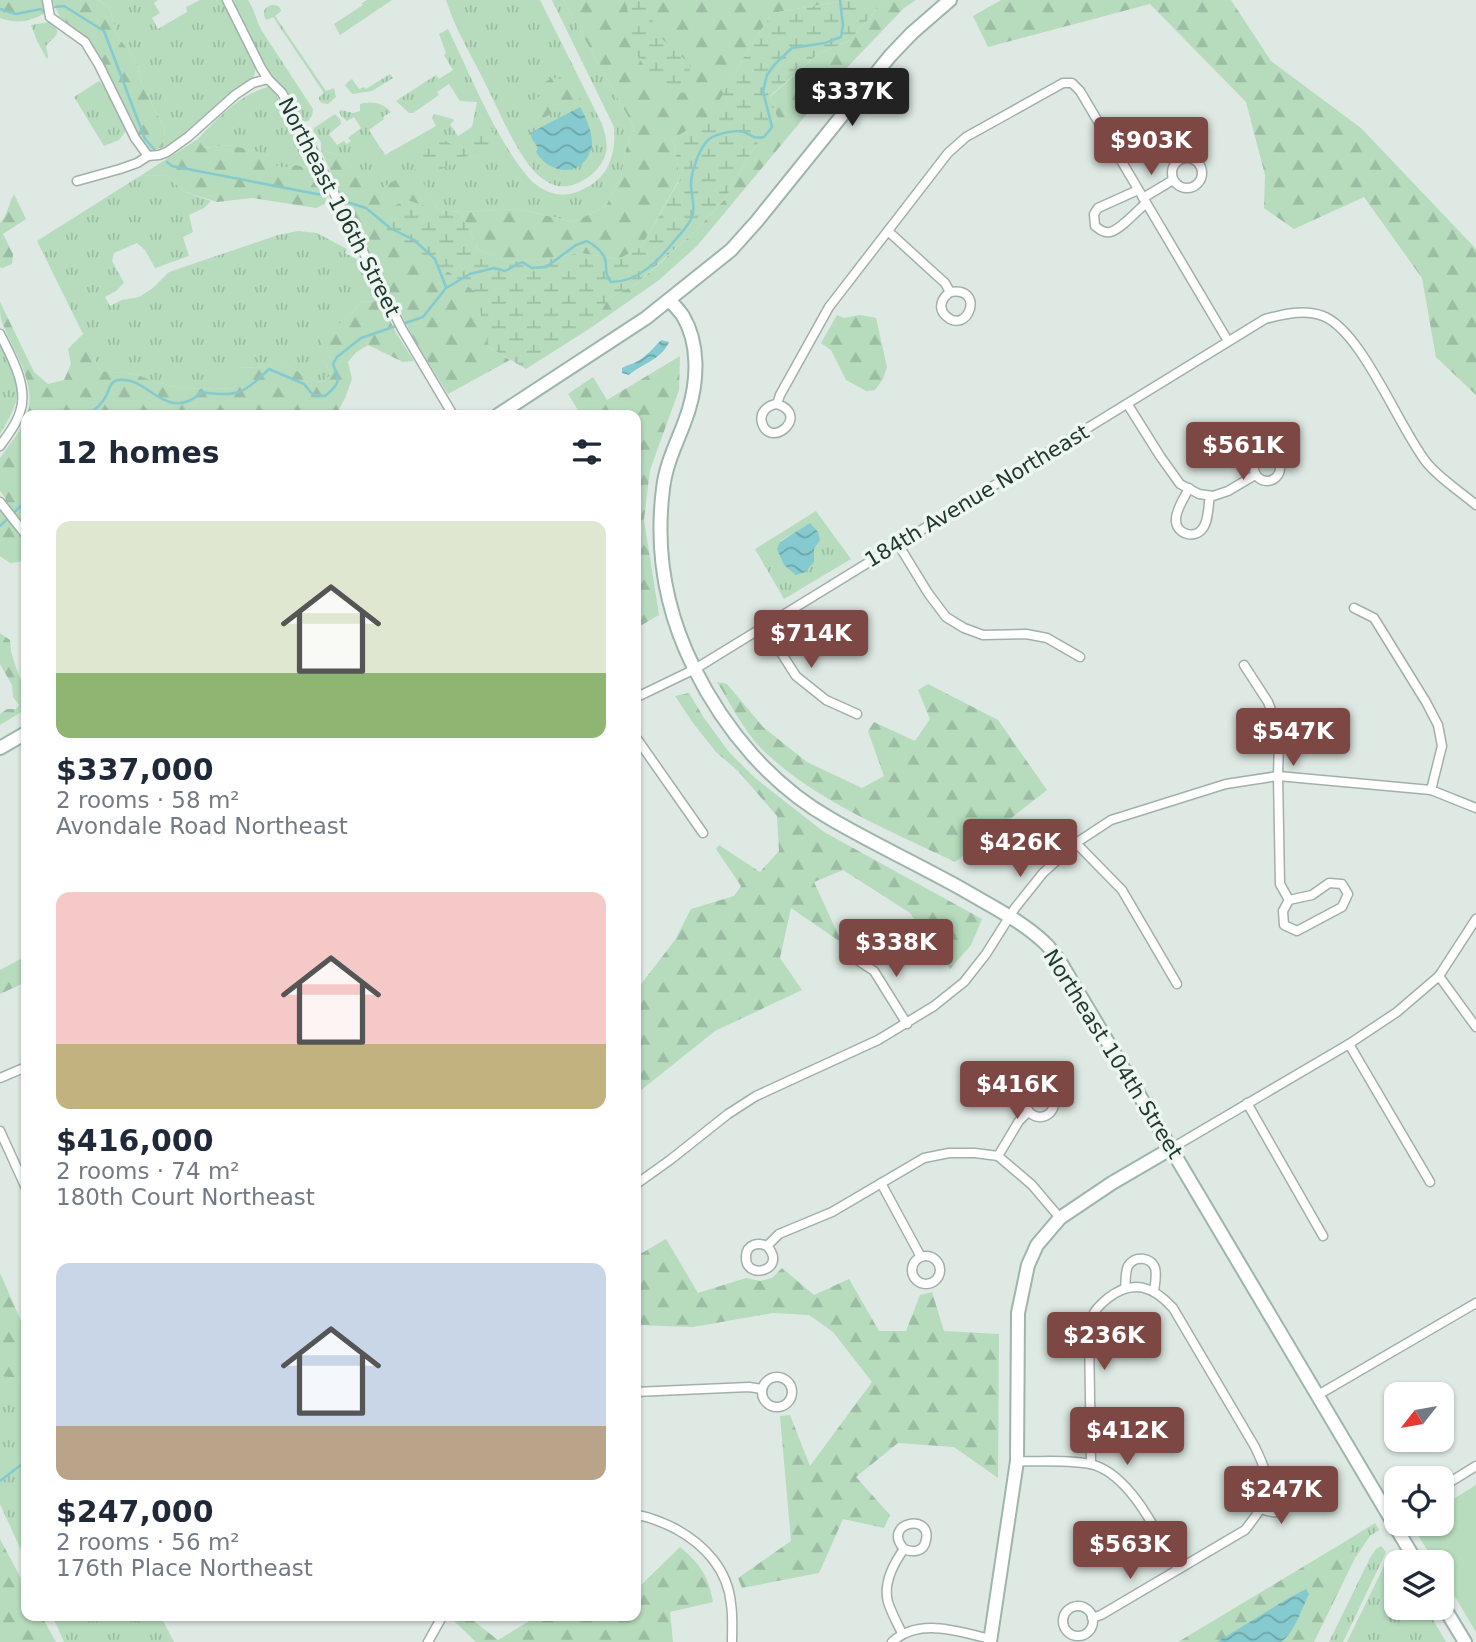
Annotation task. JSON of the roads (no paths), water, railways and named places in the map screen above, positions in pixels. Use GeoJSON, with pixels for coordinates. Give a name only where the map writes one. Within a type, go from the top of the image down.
{"type":"FeatureCollection","features":[{"type":"Feature","properties":{"kind":"street"},"geometry":{"type":"LineString","coordinates":[[47,0],[50,17],[85,42],[135,138],[148,156]]}},
{"type":"Feature","properties":{"kind":"street","name":"Northeast 106th Street"},"geometry":{"type":"LineString","coordinates":[[227,0],[268,79],[282,93],[303,131],[402,329],[450,410]]}},
{"type":"Feature","properties":{"kind":"street"},"geometry":{"type":"LineString","coordinates":[[506,410],[646,318],[731,250],[890,55],[950,0]]}},
{"type":"Feature","properties":{"kind":"street"},"geometry":{"type":"LineString","coordinates":[[77,181],[120,169],[177,146],[235,95],[253,83],[268,79]]}},
{"type":"Feature","properties":{"kind":"street"},"geometry":{"type":"LineString","coordinates":[[777,404],[829,307],[948,153],[966,137],[1063,83],[1072,83],[1080,92],[1228,341]]}},
{"type":"Feature","properties":{"kind":"street"},"geometry":{"type":"LineString","coordinates":[[1143,197],[1114,230],[1106,232],[1095,226],[1093,218],[1098,208],[1143,197],[1174,180]]}},
{"type":"Feature","properties":{"kind":"street"},"geometry":{"type":"LineString","coordinates":[[889,232],[945,283],[950,292]]}},
{"type":"Feature","properties":{"kind":"street","name":"Northeast 104th Street"},"geometry":{"type":"LineString","coordinates":[[669,300],[683,316],[696,356],[689,408],[670,456],[663,486],[660,548],[666,590],[676,626],[695,669],[718,710],[743,745],[782,783],[830,818],[1009,916],[1047,945],[1062,965],[1318,1395],[1384,1500]]}},
{"type":"Feature","properties":{"kind":"street","name":"184th Avenue Northeast"},"geometry":{"type":"LineString","coordinates":[[641,695],[695,669],[1228,341],[1265,319],[1285,313],[1306,313],[1324,317],[1349,337],[1429,466],[1476,505]]}},
{"type":"Feature","properties":{"kind":"street"},"geometry":{"type":"LineString","coordinates":[[0,334],[12,359],[23,398],[20,413],[0,446]]}},
{"type":"Feature","properties":{"kind":"street"},"geometry":{"type":"LineString","coordinates":[[1128,404],[1180,484],[1199,494],[1210,496],[1228,491],[1255,475]]}},
{"type":"Feature","properties":{"kind":"street"},"geometry":{"type":"LineString","coordinates":[[1189,488],[1176,517],[1177,526],[1183,533],[1196,534],[1203,529],[1210,496]]}},
{"type":"Feature","properties":{"kind":"street"},"geometry":{"type":"LineString","coordinates":[[0,502],[21,528]]}},
{"type":"Feature","properties":{"kind":"street"},"geometry":{"type":"LineString","coordinates":[[898,544],[946,617],[983,635],[1026,634],[1047,638],[1080,657]]}},
{"type":"Feature","properties":{"kind":"street"},"geometry":{"type":"LineString","coordinates":[[1354,608],[1374,618],[1438,725],[1442,746],[1431,790]]}},
{"type":"Feature","properties":{"kind":"street"},"geometry":{"type":"LineString","coordinates":[[764,626],[796,676],[825,700],[857,714]]}},
{"type":"Feature","properties":{"kind":"street"},"geometry":{"type":"LineString","coordinates":[[1244,666],[1268,702],[1279,741],[1280,884],[1289,900]]}},
{"type":"Feature","properties":{"kind":"street"},"geometry":{"type":"LineString","coordinates":[[0,748],[21,736]]}},
{"type":"Feature","properties":{"kind":"street"},"geometry":{"type":"LineString","coordinates":[[641,745],[703,833]]}},
{"type":"Feature","properties":{"kind":"street"},"geometry":{"type":"LineString","coordinates":[[641,1181],[728,1114],[756,1096],[878,1040],[934,1006],[964,982],[986,954],[1009,916],[1043,873],[1076,843],[1111,820],[1226,784],[1278,775],[1431,790],[1476,808]]}},
{"type":"Feature","properties":{"kind":"street"},"geometry":{"type":"LineString","coordinates":[[1076,843],[1122,890],[1177,984]]}},
{"type":"Feature","properties":{"kind":"street"},"geometry":{"type":"LineString","coordinates":[[1329,883],[1342,884],[1348,894],[1342,907],[1297,931],[1284,925],[1283,911],[1289,900],[1312,895],[1329,883]]}},
{"type":"Feature","properties":{"kind":"street"},"geometry":{"type":"LineString","coordinates":[[892,1642],[902,1633],[935,1627],[991,1640],[1017,1461],[1018,1313],[1028,1265],[1037,1245],[1060,1218],[1112,1183],[1349,1044],[1397,1012],[1439,976],[1476,919]]}},
{"type":"Feature","properties":{"kind":"street"},"geometry":{"type":"LineString","coordinates":[[858,960],[874,971],[906,1024]]}},
{"type":"Feature","properties":{"kind":"street"},"geometry":{"type":"LineString","coordinates":[[1439,976],[1476,1027]]}},
{"type":"Feature","properties":{"kind":"street"},"geometry":{"type":"LineString","coordinates":[[1349,1044],[1430,1182]]}},
{"type":"Feature","properties":{"kind":"street"},"geometry":{"type":"LineString","coordinates":[[0,1078],[21,1068]]}},
{"type":"Feature","properties":{"kind":"street"},"geometry":{"type":"LineString","coordinates":[[1247,1103],[1323,1236]]}},
{"type":"Feature","properties":{"kind":"street"},"geometry":{"type":"LineString","coordinates":[[998,1156],[1019,1121],[1028,1112]]}},
{"type":"Feature","properties":{"kind":"street"},"geometry":{"type":"LineString","coordinates":[[0,1131],[21,1177]]}},
{"type":"Feature","properties":{"kind":"street"},"geometry":{"type":"LineString","coordinates":[[767,1246],[779,1234],[832,1212],[924,1158],[949,1153],[998,1156],[1032,1185],[1060,1218]]}},
{"type":"Feature","properties":{"kind":"street"},"geometry":{"type":"LineString","coordinates":[[881,1183],[921,1257]]}},
{"type":"Feature","properties":{"kind":"street"},"geometry":{"type":"LineString","coordinates":[[1125,1288],[1129,1264],[1142,1258],[1151,1262],[1156,1270],[1154,1291]]}},
{"type":"Feature","properties":{"kind":"street"},"geometry":{"type":"LineString","coordinates":[[1091,1464],[1089,1332],[1093,1314],[1103,1302],[1125,1288],[1140,1287],[1154,1291],[1173,1308],[1255,1447],[1269,1482],[1267,1495],[1262,1509],[1245,1530],[1092,1618]]}},
{"type":"Feature","properties":{"kind":"street"},"geometry":{"type":"LineString","coordinates":[[1318,1395],[1476,1303]]}},
{"type":"Feature","properties":{"kind":"street"},"geometry":{"type":"LineString","coordinates":[[641,1392],[749,1387],[762,1389]]}},
{"type":"Feature","properties":{"kind":"street"},"geometry":{"type":"LineString","coordinates":[[1017,1461],[1091,1464],[1118,1478],[1132,1492],[1178,1569]]}},
{"type":"Feature","properties":{"kind":"street"},"geometry":{"type":"LineString","coordinates":[[1454,1480],[1476,1466]]}},
{"type":"Feature","properties":{"kind":"street"},"geometry":{"type":"LineString","coordinates":[[1262,1509],[1278,1512],[1288,1503],[1286,1489],[1281,1484],[1269,1482]]}},
{"type":"Feature","properties":{"kind":"street"},"geometry":{"type":"LineString","coordinates":[[641,1516],[690,1537],[719,1566],[732,1602],[732,1642]]}},
{"type":"Feature","properties":{"kind":"street"},"geometry":{"type":"LineString","coordinates":[[902,1633],[887,1600],[889,1576],[904,1549]]}},
{"type":"Feature","properties":{"kind":"street"},"geometry":{"type":"LineString","coordinates":[[1452,1620],[1465,1642]]}},
{"type":"Feature","properties":{"kind":"street"},"geometry":{"type":"LineString","coordinates":[[428,1642],[440,1621]]}},
{"type":"Feature","properties":{"kind":"water"},"geometry":{"type":"Polygon","coordinates":[[[580,107],[591,134],[591,149],[581,165],[573,169],[557,169],[542,160],[536,152],[538,148],[530,133],[580,107]]]}},
{"type":"Feature","properties":{"kind":"water"},"geometry":{"type":"Polygon","coordinates":[[[661,340],[669,342],[657,357],[629,375],[622,373],[622,368],[642,359],[661,340]]]}},
{"type":"Feature","properties":{"kind":"water"},"geometry":{"type":"Polygon","coordinates":[[[810,523],[818,532],[820,540],[814,549],[814,562],[805,572],[796,575],[784,565],[777,549],[780,542],[810,523]]]}},
{"type":"Feature","properties":{"kind":"water"},"geometry":{"type":"Polygon","coordinates":[[[1306,1589],[1309,1594],[1297,1620],[1281,1642],[1217,1642],[1287,1599],[1306,1589]]]}},
{"type":"Feature","properties":{"kind":"waterway"},"geometry":{"type":"LineString","coordinates":[[94,410],[106,396],[111,384],[118,380],[129,380],[168,401],[178,403],[189,401],[202,392],[239,392],[253,384],[269,369],[304,384],[313,395],[325,396],[337,382],[333,364],[337,357],[361,338],[423,317],[446,288],[470,274],[494,268],[505,271],[522,262],[532,268],[546,267],[576,245],[587,241],[604,256],[611,282],[639,274],[663,255],[691,220],[694,209],[692,174],[705,144],[715,136],[731,132],[740,131],[755,137],[764,137],[772,127],[763,91],[767,75],[792,48],[825,43],[841,37],[843,25],[840,0]]}},
{"type":"Feature","properties":{"kind":"waterway"},"geometry":{"type":"LineString","coordinates":[[55,7],[64,6],[104,31],[145,139],[155,150]]}},
{"type":"Feature","properties":{"kind":"waterway"},"geometry":{"type":"LineString","coordinates":[[0,9],[16,14],[41,9]]}},
{"type":"Feature","properties":{"kind":"waterway"},"geometry":{"type":"LineString","coordinates":[[167,162],[172,166],[327,196]]}},
{"type":"Feature","properties":{"kind":"waterway"},"geometry":{"type":"LineString","coordinates":[[347,202],[366,208],[390,228],[414,240],[435,259],[446,287]]}},
{"type":"Feature","properties":{"kind":"waterway"},"geometry":{"type":"LineString","coordinates":[[0,526],[21,506]]}},
{"type":"Feature","properties":{"kind":"waterway"},"geometry":{"type":"LineString","coordinates":[[0,1481],[21,1465]]}}]}
